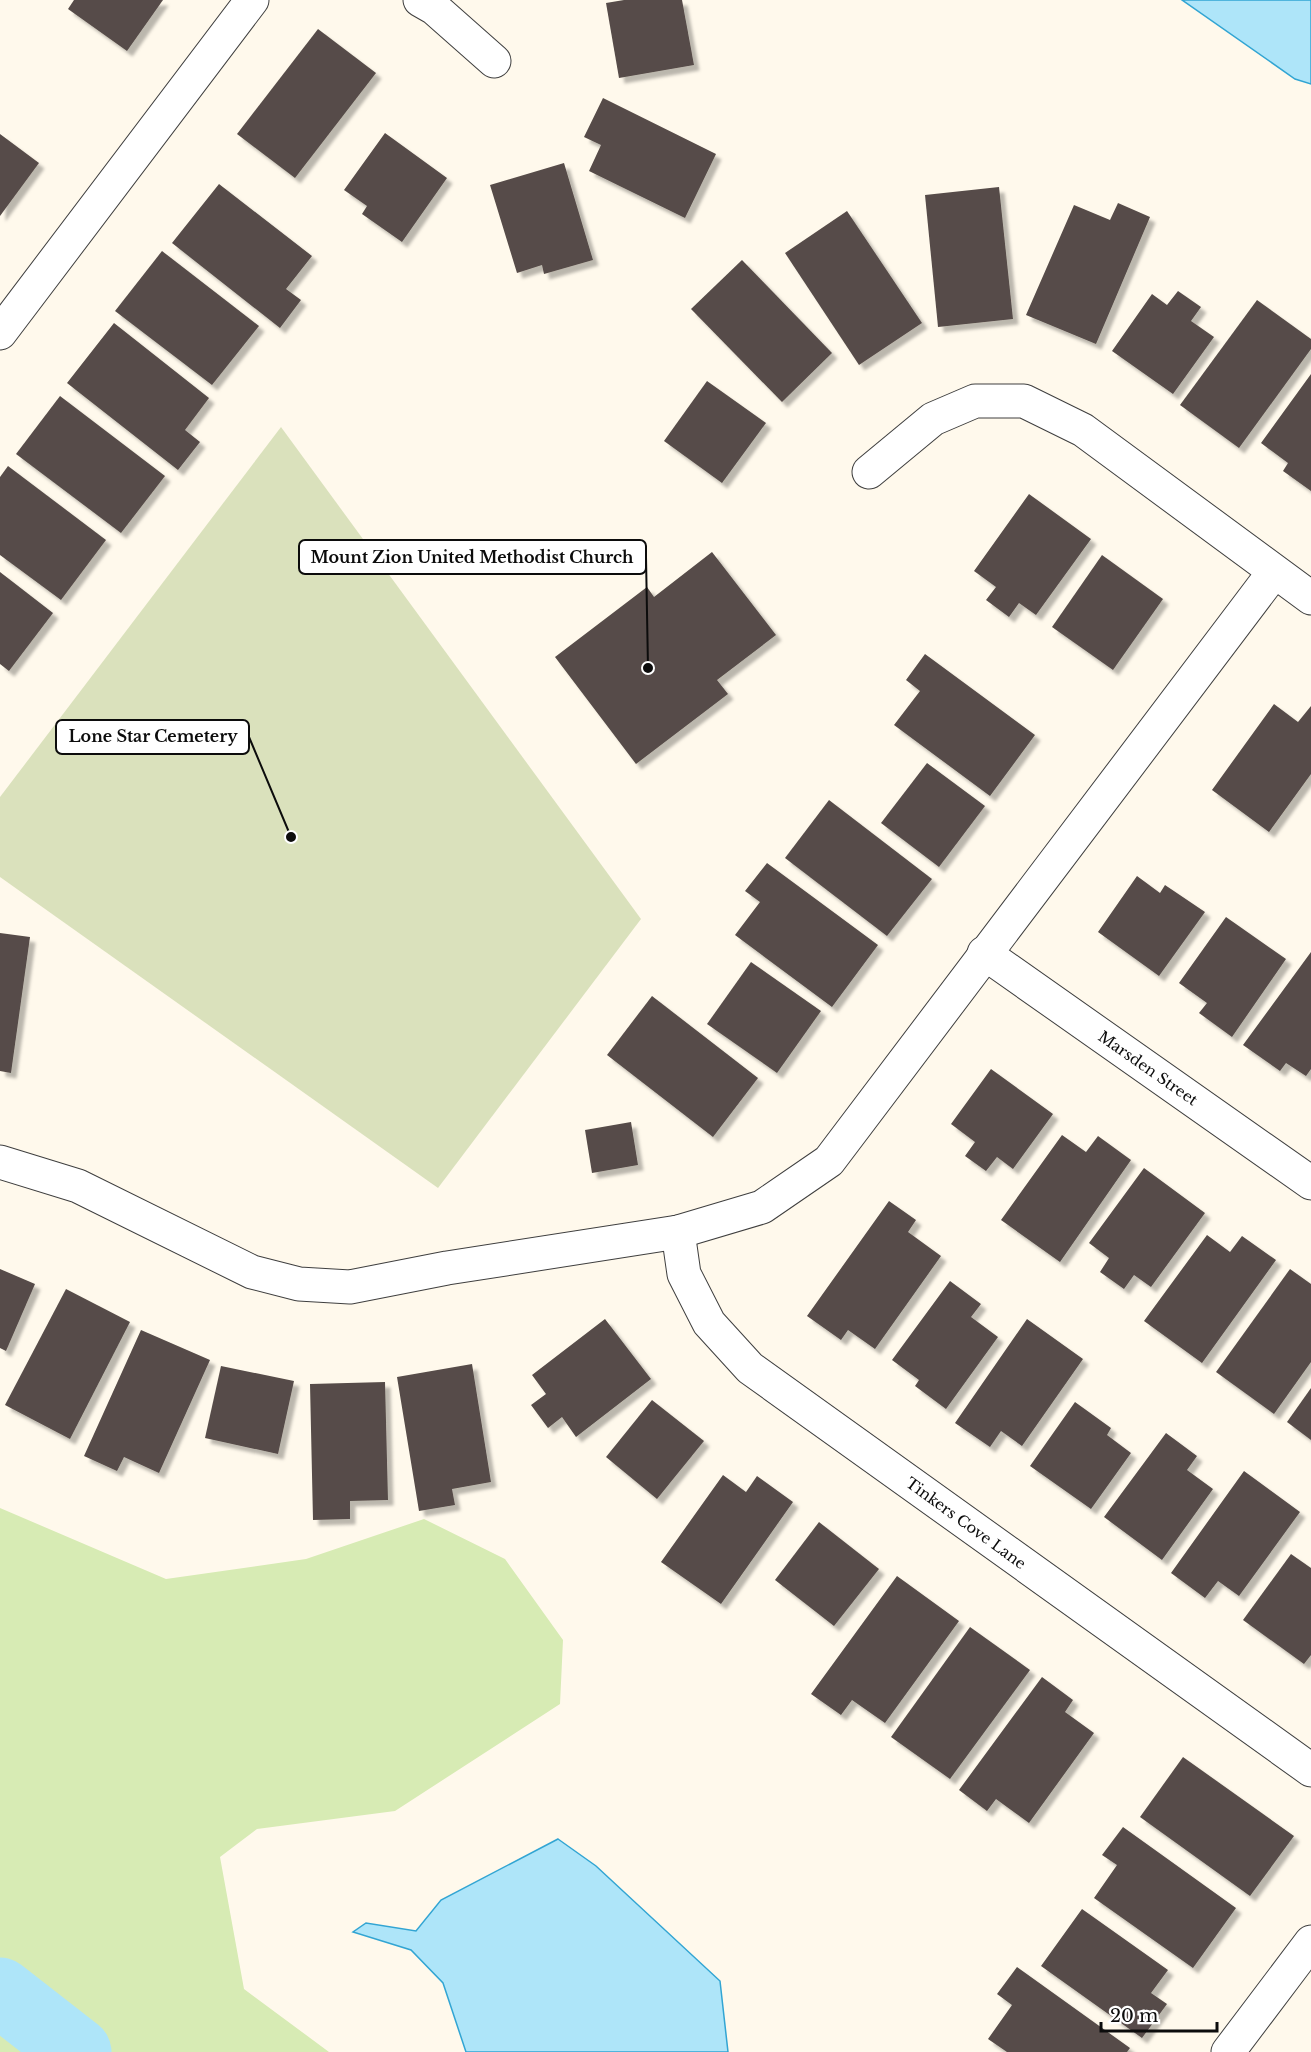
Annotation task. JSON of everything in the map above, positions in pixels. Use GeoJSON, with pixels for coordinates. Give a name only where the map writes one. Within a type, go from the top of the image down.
{"type":"FeatureCollection","features":[{"type":"Feature","properties":{"kind":"street"},"geometry":{"type":"LineString","coordinates":[[0,333],[252,0]]}},
{"type":"Feature","properties":{"kind":"street"},"geometry":{"type":"LineString","coordinates":[[420,0],[495,61]]}},
{"type":"Feature","properties":{"kind":"street"},"geometry":{"type":"LineString","coordinates":[[869,472],[933,419],[975,400],[1024,401],[1083,430],[1311,598]]}},
{"type":"Feature","properties":{"kind":"street"},"geometry":{"type":"LineString","coordinates":[[0,1162],[78,1186],[252,1272],[298,1284],[350,1287],[447,1268],[678,1232],[762,1207],[829,1161],[1274,572]]}},
{"type":"Feature","properties":{"kind":"street","name":"Marsden Street"},"geometry":{"type":"LineString","coordinates":[[984,953],[1311,1183]]}},
{"type":"Feature","properties":{"kind":"street","name":"Tinkers Cove Lane"},"geometry":{"type":"LineString","coordinates":[[678,1232],[684,1274],[709,1323],[750,1368],[1311,1770]]}},
{"type":"Feature","properties":{"kind":"street"},"geometry":{"type":"LineString","coordinates":[[1228,2052],[1311,1942]]}},
{"type":"Feature","properties":{"kind":"green space"},"geometry":{"type":"Polygon","coordinates":[[[281,427],[641,919],[438,1188],[0,877],[0,797],[281,427]]]}},
{"type":"Feature","properties":{"kind":"green space"},"geometry":{"type":"Polygon","coordinates":[[[0,1508],[166,1579],[306,1559],[424,1519],[505,1559],[563,1640],[560,1704],[395,1811],[257,1829],[220,1857],[244,1989],[329,2052],[0,2052],[0,1508]]]}},
{"type":"Feature","properties":{"kind":"water"},"geometry":{"type":"Polygon","coordinates":[[[1182,0],[1311,0],[1311,84],[1295,79],[1182,0]]]}},
{"type":"Feature","properties":{"kind":"water"},"geometry":{"type":"Polygon","coordinates":[[[558,1839],[596,1866],[720,1981],[728,2052],[466,2052],[443,1983],[411,1950],[353,1932],[366,1923],[416,1931],[441,1900],[558,1839]]]}},
{"type":"Feature","properties":{"kind":"building"},"geometry":{"type":"Polygon","coordinates":[[[74,0],[163,0],[127,51],[68,9],[74,0]]]}},
{"type":"Feature","properties":{"kind":"building"},"geometry":{"type":"Polygon","coordinates":[[[624,0],[682,0],[694,65],[619,78],[606,3],[624,0]]]}},
{"type":"Feature","properties":{"kind":"building"},"geometry":{"type":"Polygon","coordinates":[[[318,29],[376,73],[295,178],[237,134],[318,29]]]}},
{"type":"Feature","properties":{"kind":"building"},"geometry":{"type":"Polygon","coordinates":[[[603,98],[716,154],[685,218],[589,171],[601,145],[584,137],[603,98]]]}},
{"type":"Feature","properties":{"kind":"building"},"geometry":{"type":"Polygon","coordinates":[[[385,133],[447,178],[402,242],[362,214],[367,206],[344,190],[385,133]]]}},
{"type":"Feature","properties":{"kind":"building"},"geometry":{"type":"Polygon","coordinates":[[[0,134],[39,163],[0,216],[0,134]]]}},
{"type":"Feature","properties":{"kind":"building"},"geometry":{"type":"Polygon","coordinates":[[[564,163],[593,260],[544,274],[542,265],[517,273],[490,185],[564,163]]]}},
{"type":"Feature","properties":{"kind":"building"},"geometry":{"type":"Polygon","coordinates":[[[219,184],[312,256],[286,289],[301,300],[280,328],[172,243],[219,184]]]}},
{"type":"Feature","properties":{"kind":"building"},"geometry":{"type":"Polygon","coordinates":[[[999,187],[1013,319],[938,327],[925,195],[999,187]]]}},
{"type":"Feature","properties":{"kind":"building"},"geometry":{"type":"Polygon","coordinates":[[[1118,203],[1150,217],[1096,344],[1026,315],[1074,205],[1110,220],[1118,203]]]}},
{"type":"Feature","properties":{"kind":"building"},"geometry":{"type":"Polygon","coordinates":[[[847,211],[922,323],[859,365],[785,253],[847,211]]]}},
{"type":"Feature","properties":{"kind":"building"},"geometry":{"type":"Polygon","coordinates":[[[162,251],[259,326],[212,385],[115,311],[162,251]]]}},
{"type":"Feature","properties":{"kind":"building"},"geometry":{"type":"Polygon","coordinates":[[[742,260],[832,353],[782,402],[691,309],[742,260]]]}},
{"type":"Feature","properties":{"kind":"building"},"geometry":{"type":"Polygon","coordinates":[[[1178,291],[1201,307],[1191,321],[1214,337],[1173,394],[1112,351],[1152,294],[1167,305],[1178,291]]]}},
{"type":"Feature","properties":{"kind":"building"},"geometry":{"type":"Polygon","coordinates":[[[1257,300],[1311,339],[1311,349],[1239,448],[1180,405],[1257,300]]]}},
{"type":"Feature","properties":{"kind":"building"},"geometry":{"type":"Polygon","coordinates":[[[114,323],[209,398],[185,430],[200,442],[178,470],[67,383],[114,323]]]}},
{"type":"Feature","properties":{"kind":"building"},"geometry":{"type":"Polygon","coordinates":[[[1311,374],[1311,491],[1283,471],[1288,463],[1261,443],[1311,374]]]}},
{"type":"Feature","properties":{"kind":"building"},"geometry":{"type":"Polygon","coordinates":[[[707,381],[766,423],[722,483],[664,441],[707,381]]]}},
{"type":"Feature","properties":{"kind":"building"},"geometry":{"type":"Polygon","coordinates":[[[60,396],[165,476],[121,533],[16,454],[60,396]]]}},
{"type":"Feature","properties":{"kind":"building"},"geometry":{"type":"Polygon","coordinates":[[[8,466],[106,540],[61,600],[0,555],[0,477],[8,466]]]}},
{"type":"Feature","properties":{"kind":"building"},"geometry":{"type":"Polygon","coordinates":[[[1029,494],[1091,539],[1036,615],[1019,603],[1009,617],[986,600],[996,587],[974,571],[1029,494]]]}},
{"type":"Feature","properties":{"kind":"building"},"geometry":{"type":"Polygon","coordinates":[[[712,552],[776,635],[717,680],[728,694],[636,764],[555,657],[647,587],[654,597],[712,552]]]}},
{"type":"Feature","properties":{"kind":"building"},"geometry":{"type":"Polygon","coordinates":[[[1102,555],[1163,599],[1113,670],[1052,627],[1102,555]]]}},
{"type":"Feature","properties":{"kind":"building"},"geometry":{"type":"Polygon","coordinates":[[[0,572],[53,613],[9,671],[0,664],[0,572]]]}},
{"type":"Feature","properties":{"kind":"building"},"geometry":{"type":"Polygon","coordinates":[[[925,654],[1035,735],[990,796],[894,725],[920,691],[906,680],[925,654]]]}},
{"type":"Feature","properties":{"kind":"building"},"geometry":{"type":"Polygon","coordinates":[[[1274,704],[1298,722],[1311,706],[1311,774],[1269,832],[1212,790],[1274,704]]]}},
{"type":"Feature","properties":{"kind":"building"},"geometry":{"type":"Polygon","coordinates":[[[927,763],[985,806],[939,867],[881,823],[927,763]]]}},
{"type":"Feature","properties":{"kind":"building"},"geometry":{"type":"Polygon","coordinates":[[[829,800],[932,879],[887,936],[785,858],[829,800]]]}},
{"type":"Feature","properties":{"kind":"building"},"geometry":{"type":"Polygon","coordinates":[[[767,863],[878,945],[832,1007],[735,935],[760,902],[745,891],[767,863]]]}},
{"type":"Feature","properties":{"kind":"building"},"geometry":{"type":"Polygon","coordinates":[[[1137,876],[1160,893],[1165,885],[1205,912],[1159,976],[1098,932],[1137,876]]]}},
{"type":"Feature","properties":{"kind":"building"},"geometry":{"type":"Polygon","coordinates":[[[1226,917],[1286,959],[1232,1037],[1199,1013],[1207,1003],[1179,983],[1226,917]]]}},
{"type":"Feature","properties":{"kind":"building"},"geometry":{"type":"Polygon","coordinates":[[[0,933],[30,937],[11,1073],[0,1071],[0,933]]]}},
{"type":"Feature","properties":{"kind":"building"},"geometry":{"type":"Polygon","coordinates":[[[1311,952],[1311,1069],[1306,1076],[1286,1063],[1280,1071],[1243,1045],[1311,952]]]}},
{"type":"Feature","properties":{"kind":"building"},"geometry":{"type":"Polygon","coordinates":[[[751,962],[821,1011],[777,1073],[707,1024],[751,962]]]}},
{"type":"Feature","properties":{"kind":"building"},"geometry":{"type":"Polygon","coordinates":[[[652,996],[758,1078],[713,1137],[607,1055],[652,996]]]}},
{"type":"Feature","properties":{"kind":"building"},"geometry":{"type":"Polygon","coordinates":[[[991,1069],[1053,1114],[1013,1169],[997,1157],[986,1171],[965,1156],[975,1142],[951,1124],[991,1069]]]}},
{"type":"Feature","properties":{"kind":"building"},"geometry":{"type":"Polygon","coordinates":[[[631,1122],[638,1165],[592,1173],[585,1130],[631,1122]]]}},
{"type":"Feature","properties":{"kind":"building"},"geometry":{"type":"Polygon","coordinates":[[[1062,1135],[1086,1152],[1098,1136],[1131,1160],[1060,1262],[1001,1220],[1062,1135]]]}},
{"type":"Feature","properties":{"kind":"building"},"geometry":{"type":"Polygon","coordinates":[[[1144,1168],[1205,1213],[1151,1287],[1134,1275],[1124,1289],[1100,1272],[1109,1258],[1089,1243],[1144,1168]]]}},
{"type":"Feature","properties":{"kind":"building"},"geometry":{"type":"Polygon","coordinates":[[[889,1201],[916,1220],[908,1232],[941,1256],[875,1349],[848,1330],[841,1340],[807,1316],[889,1201]]]}},
{"type":"Feature","properties":{"kind":"building"},"geometry":{"type":"Polygon","coordinates":[[[1207,1235],[1230,1252],[1242,1236],[1276,1260],[1202,1363],[1144,1321],[1207,1235]]]}},
{"type":"Feature","properties":{"kind":"building"},"geometry":{"type":"Polygon","coordinates":[[[0,1269],[35,1284],[6,1351],[0,1348],[0,1269]]]}},
{"type":"Feature","properties":{"kind":"building"},"geometry":{"type":"Polygon","coordinates":[[[1290,1269],[1311,1284],[1311,1362],[1274,1414],[1216,1372],[1290,1269]]]}},
{"type":"Feature","properties":{"kind":"building"},"geometry":{"type":"Polygon","coordinates":[[[950,1281],[981,1304],[971,1317],[998,1337],[946,1409],[915,1386],[919,1380],[892,1360],[950,1281]]]}},
{"type":"Feature","properties":{"kind":"building"},"geometry":{"type":"Polygon","coordinates":[[[66,1289],[130,1322],[70,1439],[5,1405],[66,1289]]]}},
{"type":"Feature","properties":{"kind":"building"},"geometry":{"type":"Polygon","coordinates":[[[605,1319],[651,1379],[576,1437],[562,1417],[548,1428],[531,1405],[546,1394],[532,1375],[605,1319]]]}},
{"type":"Feature","properties":{"kind":"building"},"geometry":{"type":"Polygon","coordinates":[[[1027,1319],[1083,1359],[1022,1446],[1001,1431],[990,1447],[955,1423],[1027,1319]]]}},
{"type":"Feature","properties":{"kind":"building"},"geometry":{"type":"Polygon","coordinates":[[[141,1330],[210,1360],[159,1473],[124,1457],[117,1471],[84,1456],[141,1330]]]}},
{"type":"Feature","properties":{"kind":"building"},"geometry":{"type":"Polygon","coordinates":[[[472,1364],[491,1482],[452,1489],[455,1505],[419,1511],[397,1377],[472,1364]]]}},
{"type":"Feature","properties":{"kind":"building"},"geometry":{"type":"Polygon","coordinates":[[[221,1366],[294,1381],[278,1454],[205,1438],[221,1366]]]}},
{"type":"Feature","properties":{"kind":"building"},"geometry":{"type":"Polygon","coordinates":[[[385,1382],[388,1500],[350,1501],[350,1519],[313,1520],[310,1384],[385,1382]]]}},
{"type":"Feature","properties":{"kind":"building"},"geometry":{"type":"Polygon","coordinates":[[[1311,1388],[1311,1440],[1287,1422],[1311,1388]]]}},
{"type":"Feature","properties":{"kind":"building"},"geometry":{"type":"Polygon","coordinates":[[[652,1400],[704,1441],[657,1499],[606,1457],[652,1400]]]}},
{"type":"Feature","properties":{"kind":"building"},"geometry":{"type":"Polygon","coordinates":[[[1075,1402],[1111,1428],[1107,1435],[1131,1453],[1091,1509],[1030,1466],[1075,1402]]]}},
{"type":"Feature","properties":{"kind":"building"},"geometry":{"type":"Polygon","coordinates":[[[1166,1433],[1197,1456],[1187,1470],[1213,1489],[1162,1560],[1104,1517],[1166,1433]]]}},
{"type":"Feature","properties":{"kind":"building"},"geometry":{"type":"Polygon","coordinates":[[[1244,1471],[1300,1512],[1239,1596],[1218,1581],[1205,1598],[1171,1573],[1244,1471]]]}},
{"type":"Feature","properties":{"kind":"building"},"geometry":{"type":"Polygon","coordinates":[[[723,1475],[746,1492],[757,1476],[793,1502],[721,1604],[661,1562],[723,1475]]]}},
{"type":"Feature","properties":{"kind":"building"},"geometry":{"type":"Polygon","coordinates":[[[819,1522],[879,1569],[834,1626],[775,1580],[819,1522]]]}},
{"type":"Feature","properties":{"kind":"building"},"geometry":{"type":"Polygon","coordinates":[[[1291,1554],[1311,1568],[1311,1655],[1304,1664],[1243,1620],[1291,1554]]]}},
{"type":"Feature","properties":{"kind":"building"},"geometry":{"type":"Polygon","coordinates":[[[897,1576],[959,1621],[885,1723],[852,1700],[841,1715],[811,1694],[897,1576]]]}},
{"type":"Feature","properties":{"kind":"building"},"geometry":{"type":"Polygon","coordinates":[[[970,1627],[1030,1670],[950,1779],[891,1737],[970,1627]]]}},
{"type":"Feature","properties":{"kind":"building"},"geometry":{"type":"Polygon","coordinates":[[[1042,1677],[1073,1700],[1065,1712],[1094,1733],[1029,1823],[996,1799],[987,1811],[959,1790],[1042,1677]]]}},
{"type":"Feature","properties":{"kind":"building"},"geometry":{"type":"Polygon","coordinates":[[[1183,1757],[1294,1836],[1250,1896],[1140,1817],[1183,1757]]]}},
{"type":"Feature","properties":{"kind":"building"},"geometry":{"type":"Polygon","coordinates":[[[1123,1827],[1236,1908],[1193,1968],[1094,1898],[1117,1865],[1102,1855],[1123,1827]]]}},
{"type":"Feature","properties":{"kind":"building"},"geometry":{"type":"Polygon","coordinates":[[[1082,1909],[1168,1970],[1151,1993],[1167,2004],[1142,2038],[1041,1966],[1082,1909]]]}},
{"type":"Feature","properties":{"kind":"building"},"geometry":{"type":"Polygon","coordinates":[[[1017,1967],[1130,2048],[1127,2052],[1007,2052],[988,2039],[1012,2005],[997,1994],[1017,1967]]]}},
{"type":"Feature","properties":{"kind":"waterway"},"geometry":{"type":"LineString","coordinates":[[0,1992],[77,2052]]}},
{"type":"Feature","properties":{"kind":"place","name":"Mount Zion United Methodist Church"},"geometry":{"type":"Point","coordinates":[648,668]}},
{"type":"Feature","properties":{"kind":"place","name":"Lone Star Cemetery"},"geometry":{"type":"Point","coordinates":[291,837]}}]}
